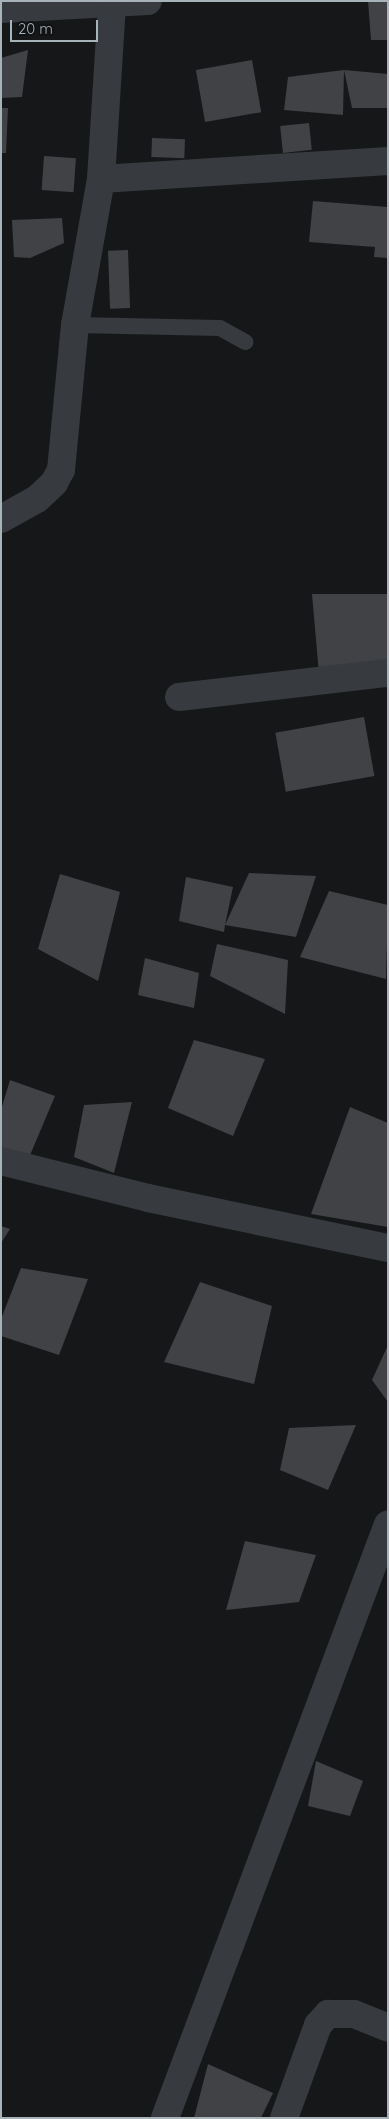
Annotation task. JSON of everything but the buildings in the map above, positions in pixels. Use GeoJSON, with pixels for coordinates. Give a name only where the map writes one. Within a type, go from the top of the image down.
{"type":"FeatureCollection","features":[{"type":"Feature","properties":{"kind":"street"},"geometry":{"type":"LineString","coordinates":[[1,9],[148,1]]}},
{"type":"Feature","properties":{"kind":"street"},"geometry":{"type":"LineString","coordinates":[[1,519],[37,499],[54,483],[61,470],[75,325],[101,179],[112,4]]}},
{"type":"Feature","properties":{"kind":"street"},"geometry":{"type":"LineString","coordinates":[[101,179],[388,162]]}},
{"type":"Feature","properties":{"kind":"street"},"geometry":{"type":"LineString","coordinates":[[179,697],[388,673]]}},
{"type":"Feature","properties":{"kind":"street"},"geometry":{"type":"LineString","coordinates":[[1,1161],[148,1198],[388,1248]]}},
{"type":"Feature","properties":{"kind":"street"},"geometry":{"type":"LineString","coordinates":[[165,2118],[388,1524]]}},
{"type":"Feature","properties":{"kind":"street"},"geometry":{"type":"LineString","coordinates":[[284,2118],[318,2025],[328,2014],[354,2014],[388,2028]]}},
{"type":"Feature","properties":{"kind":"lane"},"geometry":{"type":"LineString","coordinates":[[75,325],[220,328],[245,342]]}}]}
